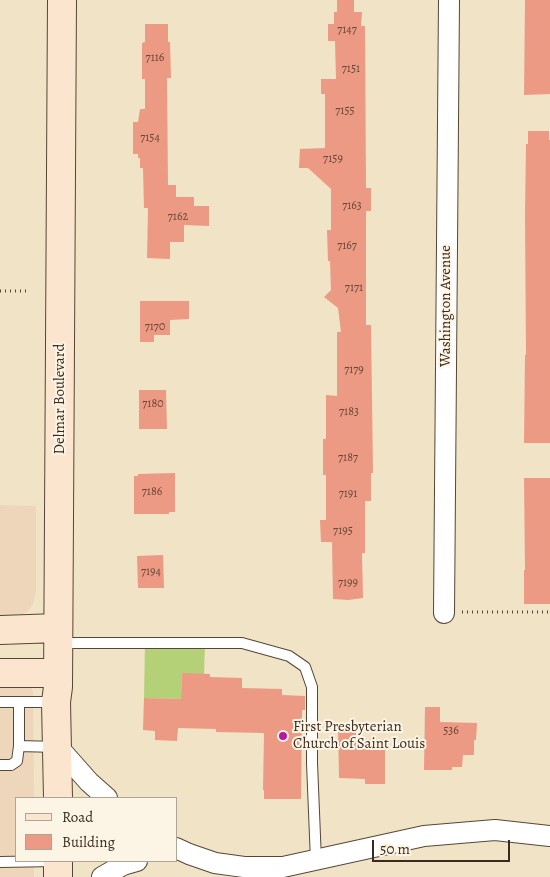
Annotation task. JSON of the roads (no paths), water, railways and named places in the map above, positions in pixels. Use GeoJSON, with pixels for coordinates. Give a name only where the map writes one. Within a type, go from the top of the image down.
{"type":"FeatureCollection","features":[{"type":"Feature","properties":{"kind":"main road","name":"Delmar Boulevard"},"geometry":{"type":"LineString","coordinates":[[58,797],[56,702],[58,672],[62,0]]}},
{"type":"Feature","properties":{"kind":"main road"},"geometry":{"type":"LineString","coordinates":[[0,630],[58,635]]}},
{"type":"Feature","properties":{"kind":"main road"},"geometry":{"type":"LineString","coordinates":[[0,673],[58,672]]}},
{"type":"Feature","properties":{"kind":"main road"},"geometry":{"type":"LineString","coordinates":[[58,862],[58,877]]}},
{"type":"Feature","properties":{"kind":"street","name":"Washington Avenue"},"geometry":{"type":"LineString","coordinates":[[444,613],[449,0]]}},
{"type":"Feature","properties":{"kind":"street"},"geometry":{"type":"LineString","coordinates":[[58,747],[89,782],[106,797]]}},
{"type":"Feature","properties":{"kind":"street"},"geometry":{"type":"LineString","coordinates":[[180,852],[215,863],[283,872],[316,861],[424,836],[495,830],[550,836]]}},
{"type":"Feature","properties":{"kind":"street"},"geometry":{"type":"LineString","coordinates":[[102,877],[134,862]]}},
{"type":"Feature","properties":{"kind":"lane"},"geometry":{"type":"LineString","coordinates":[[58,635],[242,643],[289,656],[305,667],[312,687],[312,763],[316,861]]}},
{"type":"Feature","properties":{"kind":"lane"},"geometry":{"type":"LineString","coordinates":[[0,702],[56,702]]}},
{"type":"Feature","properties":{"kind":"lane"},"geometry":{"type":"LineString","coordinates":[[0,765],[11,765],[17,761],[19,702]]}},
{"type":"Feature","properties":{"kind":"lane"},"geometry":{"type":"LineString","coordinates":[[19,746],[58,747]]}},
{"type":"Feature","properties":{"kind":"lane"},"geometry":{"type":"LineString","coordinates":[[0,862],[15,862]]}},
{"type":"Feature","properties":{"kind":"place","name":"First Presbyterian Church of Saint Louis"},"geometry":{"type":"Point","coordinates":[283,736]}}]}
